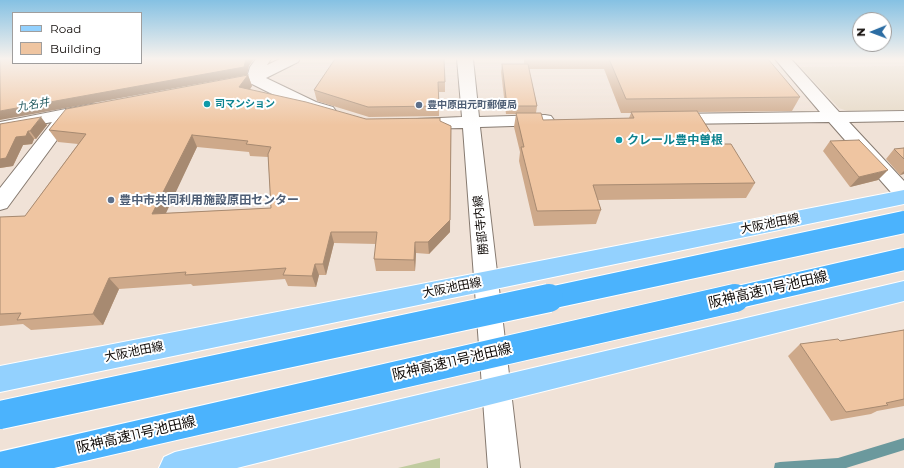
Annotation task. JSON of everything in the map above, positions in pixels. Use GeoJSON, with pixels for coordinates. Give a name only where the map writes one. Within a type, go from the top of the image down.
{"type":"FeatureCollection","features":[{"type":"Feature","properties":{"kind":"highway"},"geometry":{"type":"LineString","coordinates":[[0,415],[904,222]]}},
{"type":"Feature","properties":{"kind":"highway","name":"阪神高速11号池田線"},"geometry":{"type":"LineString","coordinates":[[0,466],[904,259]]}},
{"type":"Feature","properties":{"kind":"main road","name":"大阪池田線"},"geometry":{"type":"LineString","coordinates":[[0,380],[904,196]]}},
{"type":"Feature","properties":{"kind":"main road"},"geometry":{"type":"LineString","coordinates":[[175,468],[904,291]]}},
{"type":"Feature","properties":{"kind":"street"},"geometry":{"type":"LineString","coordinates":[[249,81],[310,106],[345,117]]}},
{"type":"Feature","properties":{"kind":"street","name":"勝部寺内線"},"geometry":{"type":"LineString","coordinates":[[467,81],[504,468]]}},
{"type":"Feature","properties":{"kind":"street"},"geometry":{"type":"LineString","coordinates":[[802,81],[904,196]]}},
{"type":"Feature","properties":{"kind":"street"},"geometry":{"type":"LineString","coordinates":[[0,127],[107,106]]}},
{"type":"Feature","properties":{"kind":"street"},"geometry":{"type":"LineString","coordinates":[[0,203],[68,114]]}},
{"type":"Feature","properties":{"kind":"street"},"geometry":{"type":"LineString","coordinates":[[655,119],[904,116]]}},
{"type":"Feature","properties":{"kind":"street"},"geometry":{"type":"LineString","coordinates":[[399,124],[471,123],[490,120],[561,120]]}},
{"type":"Feature","properties":{"kind":"shaded area"},"geometry":{"type":"Polygon","coordinates":[[[813,81],[904,81],[904,111],[850,112],[839,108],[813,81]]]}},
{"type":"Feature","properties":{"kind":"green space"},"geometry":{"type":"Polygon","coordinates":[[[440,458],[440,468],[398,468],[440,458]]]}},
{"type":"Feature","properties":{"kind":"building"},"geometry":{"type":"Polygon","coordinates":[[[0,81],[167,81],[0,111],[0,81]]]}},
{"type":"Feature","properties":{"kind":"building"},"geometry":{"type":"Polygon","coordinates":[[[217,81],[244,81],[239,87],[306,102],[366,119],[440,118],[440,121],[451,126],[450,220],[428,242],[415,242],[414,260],[374,259],[377,232],[331,232],[323,264],[315,264],[312,276],[283,275],[286,268],[185,275],[186,272],[109,278],[93,314],[17,320],[21,313],[0,314],[0,217],[25,216],[86,134],[49,130],[66,109],[217,81]],[[192,135],[152,214],[271,208],[268,154],[271,147],[246,144],[248,141],[192,135]]]}},
{"type":"Feature","properties":{"kind":"building"},"geometry":{"type":"Polygon","coordinates":[[[320,81],[445,81],[438,82],[439,106],[368,107],[314,90],[320,81]]]}},
{"type":"Feature","properties":{"kind":"building"},"geometry":{"type":"Polygon","coordinates":[[[504,81],[532,81],[537,106],[507,106],[504,81]]]}},
{"type":"Feature","properties":{"kind":"building"},"geometry":{"type":"Polygon","coordinates":[[[618,81],[786,81],[800,97],[626,99],[618,81]]]}},
{"type":"Feature","properties":{"kind":"building"},"geometry":{"type":"Polygon","coordinates":[[[697,111],[718,144],[731,144],[755,183],[593,185],[601,210],[537,211],[521,147],[524,147],[516,113],[541,113],[543,120],[634,118],[631,112],[697,111]]]}},
{"type":"Feature","properties":{"kind":"building"},"geometry":{"type":"Polygon","coordinates":[[[41,117],[30,131],[28,131],[26,136],[16,137],[6,158],[0,159],[0,124],[41,117]]]}},
{"type":"Feature","properties":{"kind":"building"},"geometry":{"type":"Polygon","coordinates":[[[859,140],[888,170],[859,177],[830,141],[859,140]]]}},
{"type":"Feature","properties":{"kind":"building"},"geometry":{"type":"Polygon","coordinates":[[[904,148],[904,159],[894,149],[904,148]]]}},
{"type":"Feature","properties":{"kind":"building"},"geometry":{"type":"Polygon","coordinates":[[[904,330],[904,399],[886,403],[888,405],[846,412],[800,344],[838,339],[840,341],[904,330]]]}},
{"type":"Feature","properties":{"kind":"waterway"},"geometry":{"type":"LineString","coordinates":[[780,468],[838,464],[904,444]]}},
{"type":"Feature","properties":{"kind":"place","name":"司マンション"},"geometry":{"type":"Point","coordinates":[207,104]}},
{"type":"Feature","properties":{"kind":"place","name":"豊中原田元町郵便局"},"geometry":{"type":"Point","coordinates":[419,105]}},
{"type":"Feature","properties":{"kind":"place","name":"クレール豊中曽根"},"geometry":{"type":"Point","coordinates":[619,140]}},
{"type":"Feature","properties":{"kind":"place","name":"豊中市共同利用施設原田センター"},"geometry":{"type":"Point","coordinates":[111,200]}},
{"type":"Feature","properties":{"kind":"water label","name":"九名井"},"geometry":{"type":"Point","coordinates":[33,105]}}]}
